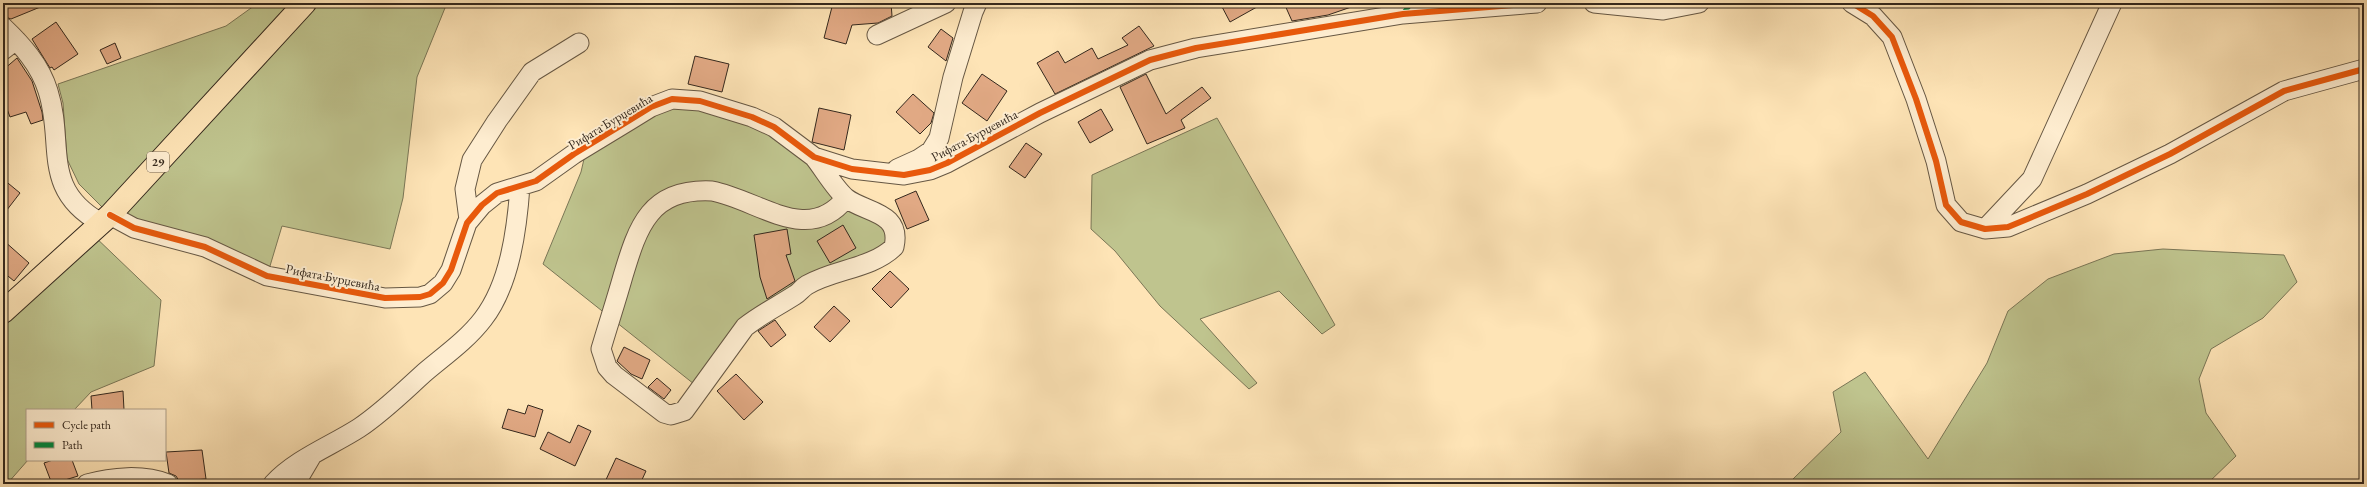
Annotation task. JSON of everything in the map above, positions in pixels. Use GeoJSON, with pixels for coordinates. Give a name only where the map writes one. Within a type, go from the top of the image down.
{"type":"FeatureCollection","features":[{"type":"Feature","properties":{"kind":"main road","name":"29"},"geometry":{"type":"LineString","coordinates":[[3,312],[105,219],[305,3]]}},
{"type":"Feature","properties":{"kind":"street"},"geometry":{"type":"LineString","coordinates":[[877,36],[946,3]]}},
{"type":"Feature","properties":{"kind":"street","name":"Рифата Бурџевића"},"geometry":{"type":"LineString","coordinates":[[876,172],[897,169],[919,160],[931,151],[939,138],[972,12],[977,3]]}},
{"type":"Feature","properties":{"kind":"street","name":"Рифата Бурџевића"},"geometry":{"type":"LineString","coordinates":[[814,156],[852,169],[876,172],[904,175],[930,170],[948,163],[1040,113],[1150,60],[1196,48],[1403,14],[1537,3]]}},
{"type":"Feature","properties":{"kind":"street"},"geometry":{"type":"LineString","coordinates":[[1594,3],[1663,10],[1699,3]]}},
{"type":"Feature","properties":{"kind":"street"},"geometry":{"type":"LineString","coordinates":[[1852,3],[1873,16],[1892,37],[1916,98],[1936,161],[1946,205],[1961,222],[1985,229],[2008,228],[2087,194],[2170,154],[2284,92],[2364,69]]}},
{"type":"Feature","properties":{"kind":"street"},"geometry":{"type":"LineString","coordinates":[[1985,229],[2032,179],[2112,3]]}},
{"type":"Feature","properties":{"kind":"street","name":"Рифата Бурџевића"},"geometry":{"type":"LineString","coordinates":[[7,39],[35,63],[48,90],[54,116],[57,164],[62,181],[81,209],[105,219],[134,228],[205,247],[267,276],[393,299],[420,297],[430,294],[443,283],[451,270],[462,232],[469,220],[482,205],[497,193],[536,181],[574,154],[651,108],[672,100],[700,101],[752,117],[774,127],[814,156],[846,198],[883,215],[895,233],[894,247],[888,254],[870,262],[806,286],[797,294],[745,327],[684,411],[671,415],[664,413],[614,375],[603,358],[601,349],[634,240],[643,221],[658,206],[668,200],[678,195],[701,190],[722,193],[803,221],[816,220],[829,215],[837,210],[846,198]]}},
{"type":"Feature","properties":{"kind":"street"},"geometry":{"type":"LineString","coordinates":[[469,220],[465,189],[472,160],[480,147],[532,72],[579,43]]}},
{"type":"Feature","properties":{"kind":"street"},"geometry":{"type":"LineString","coordinates":[[273,484],[292,468],[360,428],[384,410],[468,335],[483,319],[504,275],[518,211],[520,186]]}},
{"type":"Feature","properties":{"kind":"street"},"geometry":{"type":"LineString","coordinates":[[295,484],[312,456]]}},
{"type":"Feature","properties":{"kind":"street"},"geometry":{"type":"LineString","coordinates":[[87,484],[116,478],[141,482],[156,479],[168,484]]}},
{"type":"Feature","properties":{"kind":"green space"},"geometry":{"type":"Polygon","coordinates":[[[258,3],[447,3],[417,77],[403,198],[390,249],[282,226],[267,276],[110,215],[79,184],[67,159],[63,103],[58,84],[226,26],[258,3]]]}},
{"type":"Feature","properties":{"kind":"green space"},"geometry":{"type":"Polygon","coordinates":[[[662,103],[752,117],[896,239],[773,308],[699,388],[543,264],[581,172],[587,146],[662,103]]]}},
{"type":"Feature","properties":{"kind":"green space"},"geometry":{"type":"Polygon","coordinates":[[[1217,118],[1335,325],[1322,334],[1279,291],[1200,319],[1257,383],[1249,389],[1160,306],[1115,251],[1091,229],[1092,175],[1217,118]]]}},
{"type":"Feature","properties":{"kind":"green space"},"geometry":{"type":"Polygon","coordinates":[[[91,233],[161,300],[154,366],[91,392],[75,409],[26,409],[27,461],[7,484],[3,484],[3,312],[91,233]]]}},
{"type":"Feature","properties":{"kind":"green space"},"geometry":{"type":"Polygon","coordinates":[[[2163,249],[2284,255],[2297,282],[2263,318],[2211,349],[2199,379],[2206,413],[2236,456],[2207,484],[1793,484],[1792,480],[1841,432],[1833,392],[1865,372],[1928,459],[1987,363],[2008,311],[2048,279],[2114,254],[2163,249]]]}},
{"type":"Feature","properties":{"kind":"building"},"geometry":{"type":"Polygon","coordinates":[[[3,3],[50,3],[11,19],[3,16],[3,3]]]}},
{"type":"Feature","properties":{"kind":"building"},"geometry":{"type":"Polygon","coordinates":[[[833,3],[891,3],[892,16],[878,23],[852,25],[846,44],[824,38],[833,3]]]}},
{"type":"Feature","properties":{"kind":"building"},"geometry":{"type":"Polygon","coordinates":[[[1220,3],[1264,3],[1230,22],[1220,3]]]}},
{"type":"Feature","properties":{"kind":"building"},"geometry":{"type":"Polygon","coordinates":[[[1284,3],[1356,3],[1357,5],[1328,15],[1292,21],[1284,3]]]}},
{"type":"Feature","properties":{"kind":"building"},"geometry":{"type":"Polygon","coordinates":[[[56,22],[78,54],[54,70],[52,67],[50,68],[32,39],[56,22]]]}},
{"type":"Feature","properties":{"kind":"building"},"geometry":{"type":"Polygon","coordinates":[[[1139,26],[1154,46],[1055,94],[1037,63],[1058,51],[1065,63],[1092,48],[1098,59],[1128,45],[1122,38],[1139,26]]]}},
{"type":"Feature","properties":{"kind":"building"},"geometry":{"type":"Polygon","coordinates":[[[941,29],[953,38],[946,61],[928,47],[941,29]]]}},
{"type":"Feature","properties":{"kind":"building"},"geometry":{"type":"Polygon","coordinates":[[[115,43],[121,58],[107,64],[100,50],[115,43]]]}},
{"type":"Feature","properties":{"kind":"building"},"geometry":{"type":"Polygon","coordinates":[[[695,56],[729,64],[722,92],[688,84],[695,56]]]}},
{"type":"Feature","properties":{"kind":"building"},"geometry":{"type":"Polygon","coordinates":[[[17,58],[32,81],[42,112],[43,120],[31,124],[26,112],[10,117],[3,98],[3,70],[17,58]]]}},
{"type":"Feature","properties":{"kind":"building"},"geometry":{"type":"Polygon","coordinates":[[[982,74],[1007,91],[987,121],[962,103],[982,74]]]}},
{"type":"Feature","properties":{"kind":"building"},"geometry":{"type":"Polygon","coordinates":[[[1146,74],[1166,114],[1202,87],[1211,98],[1181,120],[1185,128],[1147,144],[1120,87],[1146,74]]]}},
{"type":"Feature","properties":{"kind":"building"},"geometry":{"type":"Polygon","coordinates":[[[913,94],[934,113],[931,123],[920,134],[896,112],[913,94]]]}},
{"type":"Feature","properties":{"kind":"building"},"geometry":{"type":"Polygon","coordinates":[[[819,108],[851,115],[844,150],[812,142],[819,108]]]}},
{"type":"Feature","properties":{"kind":"building"},"geometry":{"type":"Polygon","coordinates":[[[1101,109],[1113,130],[1090,143],[1078,122],[1101,109]]]}},
{"type":"Feature","properties":{"kind":"building"},"geometry":{"type":"Polygon","coordinates":[[[1026,143],[1042,154],[1025,178],[1009,167],[1026,143]]]}},
{"type":"Feature","properties":{"kind":"building"},"geometry":{"type":"Polygon","coordinates":[[[3,179],[20,193],[3,215],[3,179]]]}},
{"type":"Feature","properties":{"kind":"building"},"geometry":{"type":"Polygon","coordinates":[[[916,191],[929,220],[907,229],[895,200],[916,191]]]}},
{"type":"Feature","properties":{"kind":"building"},"geometry":{"type":"Polygon","coordinates":[[[843,225],[856,248],[830,263],[817,241],[843,225]]]}},
{"type":"Feature","properties":{"kind":"building"},"geometry":{"type":"Polygon","coordinates":[[[787,229],[791,254],[786,255],[795,281],[767,299],[760,277],[754,235],[787,229]]]}},
{"type":"Feature","properties":{"kind":"building"},"geometry":{"type":"Polygon","coordinates":[[[3,240],[29,263],[14,281],[3,272],[3,240]]]}},
{"type":"Feature","properties":{"kind":"building"},"geometry":{"type":"Polygon","coordinates":[[[890,271],[909,289],[891,308],[872,289],[890,271]]]}},
{"type":"Feature","properties":{"kind":"building"},"geometry":{"type":"Polygon","coordinates":[[[834,306],[850,321],[830,342],[814,327],[834,306]]]}},
{"type":"Feature","properties":{"kind":"building"},"geometry":{"type":"Polygon","coordinates":[[[775,320],[786,335],[771,347],[758,331],[775,320]]]}},
{"type":"Feature","properties":{"kind":"building"},"geometry":{"type":"Polygon","coordinates":[[[624,347],[650,360],[642,379],[631,374],[617,361],[624,347]]]}},
{"type":"Feature","properties":{"kind":"building"},"geometry":{"type":"Polygon","coordinates":[[[736,374],[763,402],[744,420],[717,391],[736,374]]]}},
{"type":"Feature","properties":{"kind":"building"},"geometry":{"type":"Polygon","coordinates":[[[657,378],[671,390],[664,399],[648,387],[657,378]]]}},
{"type":"Feature","properties":{"kind":"building"},"geometry":{"type":"Polygon","coordinates":[[[123,391],[124,409],[92,409],[91,396],[123,391]]]}},
{"type":"Feature","properties":{"kind":"building"},"geometry":{"type":"Polygon","coordinates":[[[528,405],[543,410],[535,437],[502,428],[508,409],[525,414],[528,405]]]}},
{"type":"Feature","properties":{"kind":"building"},"geometry":{"type":"Polygon","coordinates":[[[578,425],[591,431],[575,466],[540,449],[548,432],[570,443],[578,425]]]}},
{"type":"Feature","properties":{"kind":"building"},"geometry":{"type":"Polygon","coordinates":[[[202,450],[206,479],[179,481],[176,476],[169,473],[166,452],[202,450]]]}},
{"type":"Feature","properties":{"kind":"building"},"geometry":{"type":"Polygon","coordinates":[[[616,458],[646,471],[640,484],[604,484],[616,458]]]}},
{"type":"Feature","properties":{"kind":"building"},"geometry":{"type":"Polygon","coordinates":[[[50,461],[72,461],[78,476],[52,484],[44,463],[50,461]]]}},
{"type":"Feature","properties":{"kind":"marked path"},"geometry":{"type":"LineString","coordinates":[[1403,14],[1411,3]]}},
{"type":"Feature","properties":{"kind":"cycle path"},"geometry":{"type":"LineString","coordinates":[[110,215],[134,228],[205,247],[267,276],[385,298],[420,297],[430,294],[443,283],[451,270],[467,223],[482,205],[497,193],[536,181],[574,154],[651,107],[672,99],[700,101],[752,117],[774,127],[814,157],[852,169],[904,175],[930,170],[947,163],[1040,113],[1150,60],[1196,48],[1403,14],[1537,3]]}},
{"type":"Feature","properties":{"kind":"cycle path"},"geometry":{"type":"LineString","coordinates":[[1852,3],[1873,16],[1892,37],[1916,99],[1936,161],[1946,205],[1961,222],[1985,229],[2008,227],[2087,194],[2170,154],[2284,91],[2364,69]]}}]}
